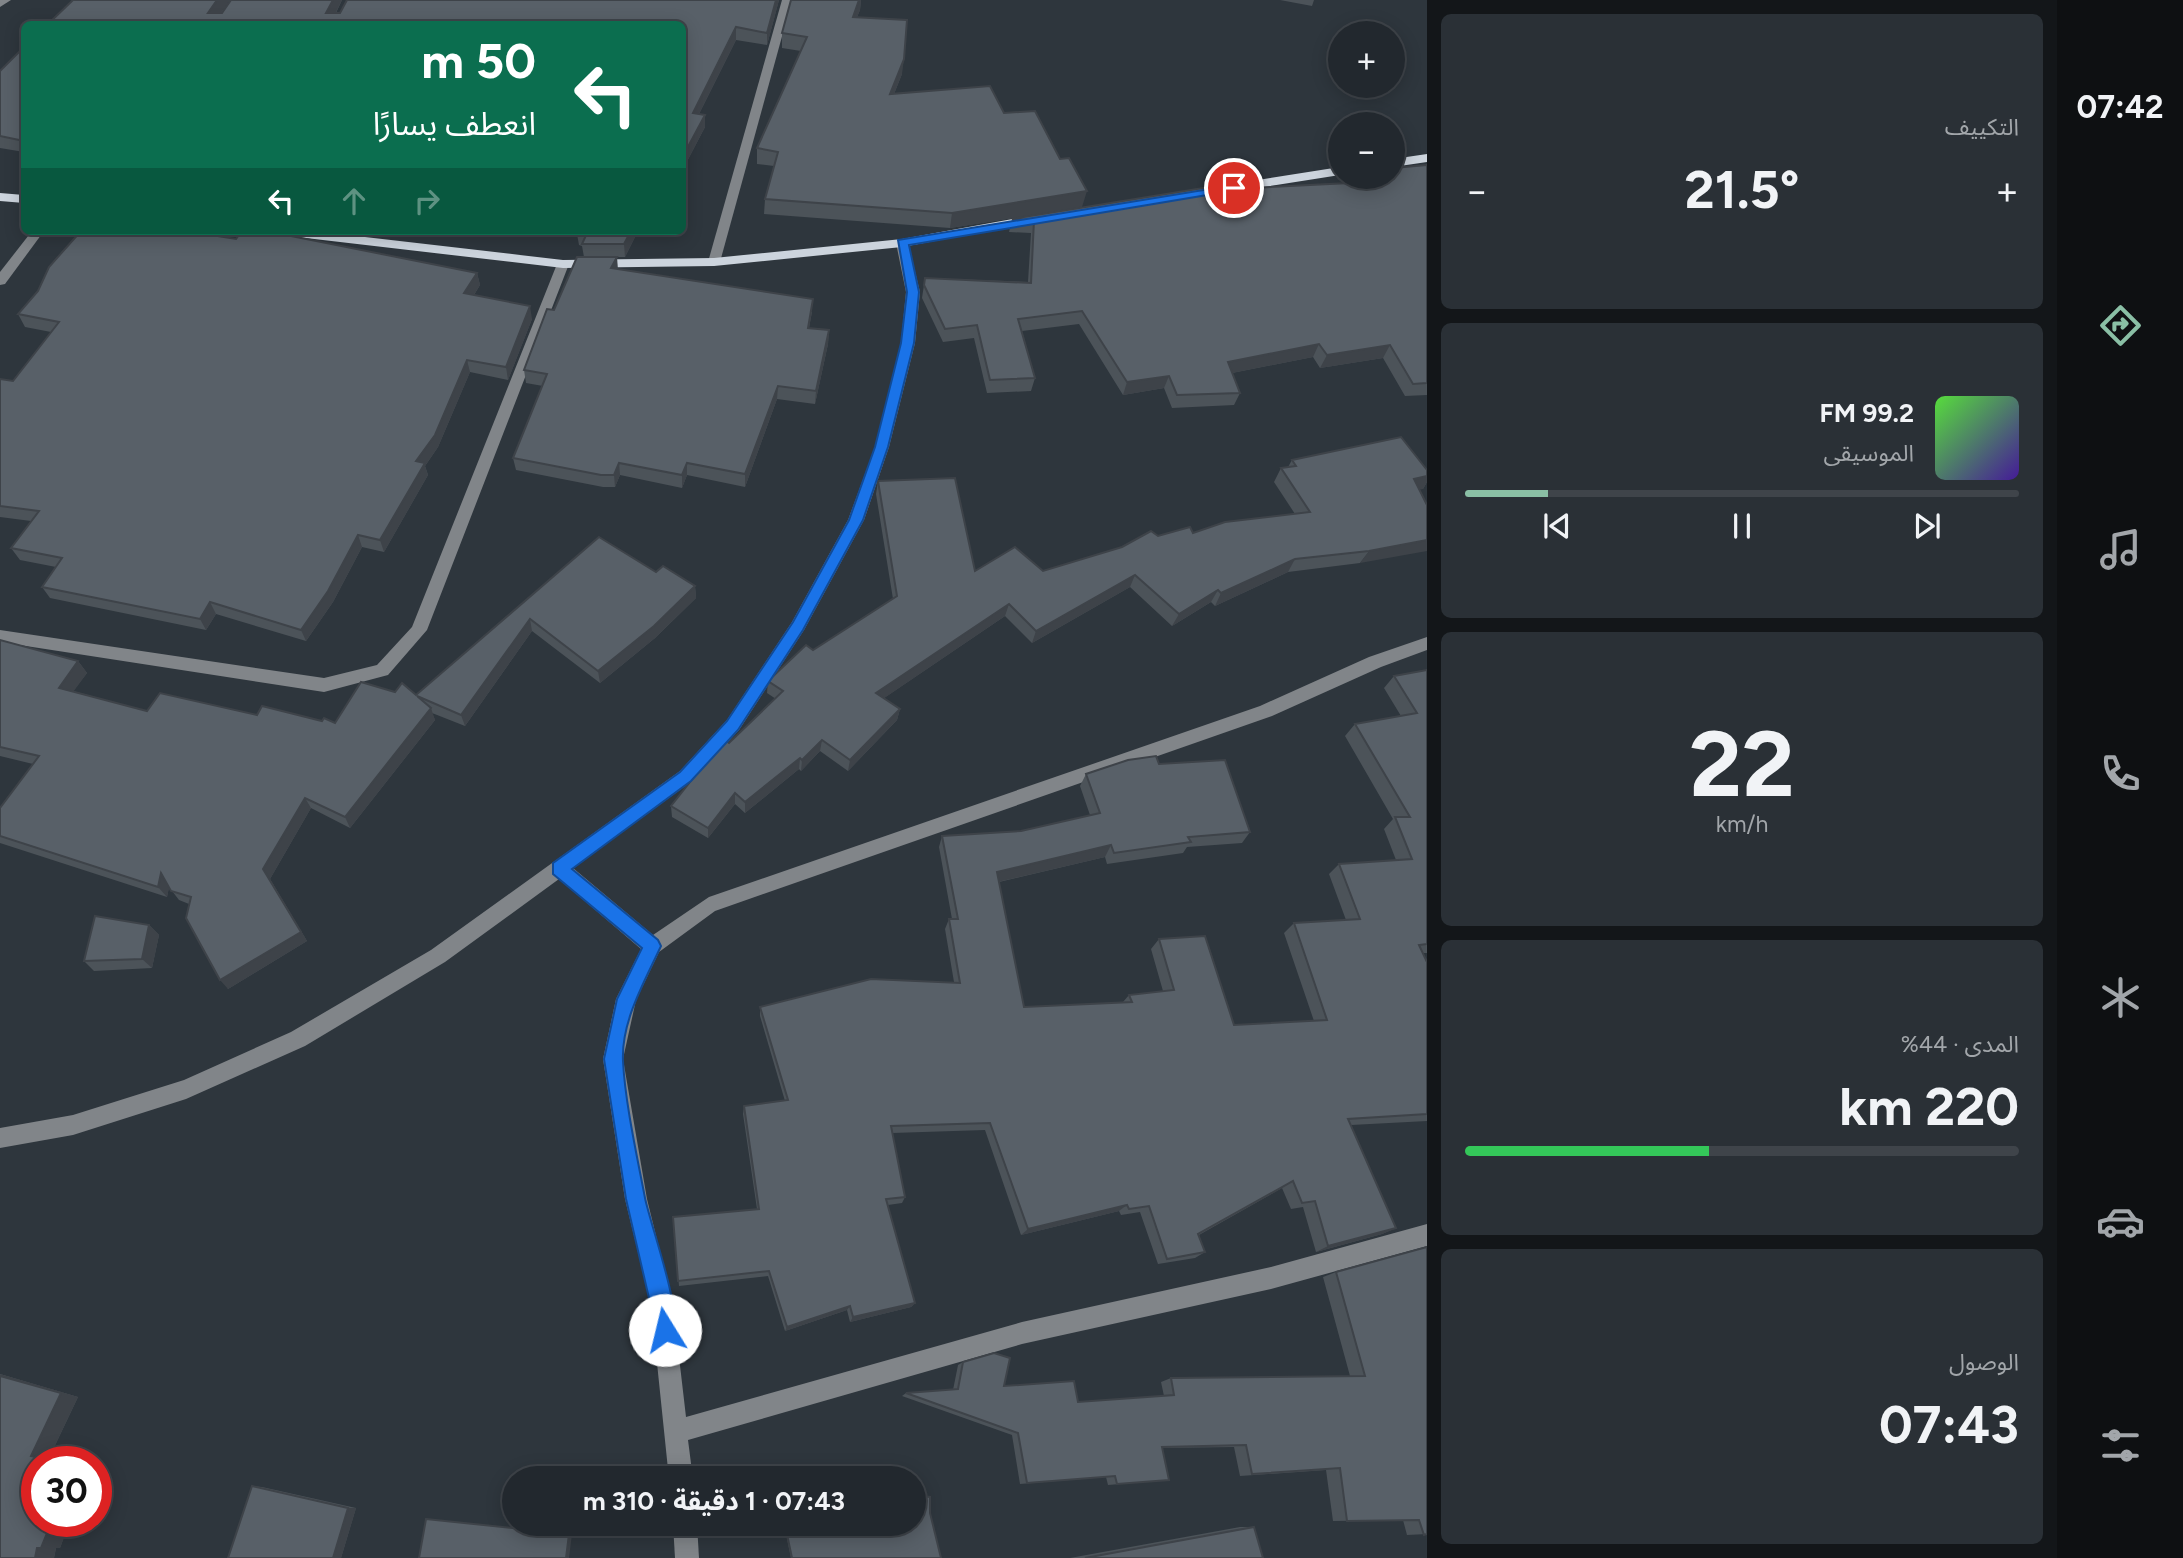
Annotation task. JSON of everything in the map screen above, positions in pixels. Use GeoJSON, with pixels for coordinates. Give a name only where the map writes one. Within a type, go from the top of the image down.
{"type":"FeatureCollection","features":[{"type":"Feature","properties":{"kind":"main road"},"geometry":{"type":"LineString","coordinates":[[1405,161],[1427,158]]}},
{"type":"Feature","properties":{"kind":"main road"},"geometry":{"type":"LineString","coordinates":[[1194,194],[1328,173]]}},
{"type":"Feature","properties":{"kind":"main road"},"geometry":{"type":"LineString","coordinates":[[0,197],[21,199]]}},
{"type":"Feature","properties":{"kind":"main road"},"geometry":{"type":"LineString","coordinates":[[314,235],[563,264],[714,262],[902,243],[1047,217]]}},
{"type":"Feature","properties":{"kind":"street"},"geometry":{"type":"LineString","coordinates":[[0,4],[6,0]]}},
{"type":"Feature","properties":{"kind":"street"},"geometry":{"type":"LineString","coordinates":[[714,262],[787,0]]}},
{"type":"Feature","properties":{"kind":"street"},"geometry":{"type":"LineString","coordinates":[[0,281],[35,235]]}},
{"type":"Feature","properties":{"kind":"street"},"geometry":{"type":"LineString","coordinates":[[0,1138],[73,1125],[186,1089],[298,1039],[438,956],[686,776],[733,725],[817,590],[856,520],[882,447],[908,343],[913,292],[902,243]]}},
{"type":"Feature","properties":{"kind":"street"},"geometry":{"type":"LineString","coordinates":[[0,636],[324,685],[382,670],[419,630],[563,264]]}},
{"type":"Feature","properties":{"kind":"street"},"geometry":{"type":"LineString","coordinates":[[680,1466],[662,1305],[636,1199],[613,1059],[626,999],[652,946],[709,905],[1266,711],[1375,662],[1427,643]]}},
{"type":"Feature","properties":{"kind":"street"},"geometry":{"type":"LineString","coordinates":[[559,868],[652,946]]}},
{"type":"Feature","properties":{"kind":"street"},"geometry":{"type":"LineString","coordinates":[[678,1431],[1022,1333],[1271,1278],[1427,1235]]}},
{"type":"Feature","properties":{"kind":"street"},"geometry":{"type":"LineString","coordinates":[[686,1536],[687,1558]]}},
{"type":"Feature","properties":{"kind":"building"},"geometry":{"type":"Polygon","coordinates":[[[73,0],[217,0],[208,13],[222,13],[231,0],[333,0],[326,13],[340,13],[347,0],[776,0],[767,33],[736,27],[693,113],[705,115],[686,151],[686,21],[51,21],[73,0]]]}},
{"type":"Feature","properties":{"kind":"building"},"geometry":{"type":"Polygon","coordinates":[[[791,0],[859,0],[853,17],[907,20],[904,59],[890,94],[990,86],[1004,113],[1035,111],[1060,159],[1069,158],[1087,191],[952,213],[765,199],[778,152],[757,148],[807,37],[782,33],[791,0]]]}},
{"type":"Feature","properties":{"kind":"building"},"geometry":{"type":"Polygon","coordinates":[[[21,50],[21,140],[0,136],[0,71],[21,50]]]}},
{"type":"Feature","properties":{"kind":"building"},"geometry":{"type":"Polygon","coordinates":[[[1427,165],[1427,383],[1413,384],[1390,345],[1327,355],[1319,344],[1228,362],[1240,393],[1177,395],[1169,376],[1127,382],[1082,311],[1018,319],[1035,378],[990,380],[977,325],[945,329],[924,285],[925,278],[1031,283],[1034,220],[1012,219],[1209,187],[1211,190],[1328,184],[1328,189],[1405,189],[1405,167],[1427,165]]]}},
{"type":"Feature","properties":{"kind":"building"},"geometry":{"type":"Polygon","coordinates":[[[77,235],[211,235],[236,239],[239,235],[286,235],[477,273],[464,293],[530,306],[506,367],[467,360],[435,435],[416,461],[425,463],[380,540],[358,535],[328,591],[301,630],[210,602],[200,619],[42,587],[62,558],[11,548],[39,511],[0,506],[0,379],[13,381],[59,322],[18,314],[38,291],[49,267],[77,235]]]}},
{"type":"Feature","properties":{"kind":"building"},"geometry":{"type":"Polygon","coordinates":[[[586,235],[629,235],[624,244],[582,244],[586,235]]]}},
{"type":"Feature","properties":{"kind":"building"},"geometry":{"type":"Polygon","coordinates":[[[577,257],[617,257],[611,268],[813,299],[808,328],[829,330],[816,391],[778,386],[745,474],[687,463],[682,475],[619,463],[614,475],[601,475],[513,458],[547,374],[524,370],[547,309],[554,310],[577,257]]]}},
{"type":"Feature","properties":{"kind":"building"},"geometry":{"type":"Polygon","coordinates":[[[1401,437],[1427,470],[1427,476],[1414,479],[1427,505],[1427,540],[1369,551],[1295,559],[1221,593],[1218,590],[1179,614],[1135,575],[1036,631],[1009,604],[876,693],[900,709],[850,760],[822,740],[802,760],[800,758],[745,802],[735,793],[708,828],[671,806],[724,739],[729,743],[783,691],[768,681],[806,645],[813,650],[897,596],[878,481],[955,478],[975,571],[1015,547],[1043,571],[1122,547],[1151,531],[1158,536],[1190,527],[1193,533],[1225,522],[1310,512],[1281,468],[1296,466],[1292,460],[1401,437]]]}},
{"type":"Feature","properties":{"kind":"building"},"geometry":{"type":"Polygon","coordinates":[[[599,537],[656,572],[663,566],[695,586],[654,626],[598,671],[530,619],[461,715],[417,696],[431,708],[345,817],[305,798],[263,869],[301,932],[220,980],[186,918],[191,897],[171,891],[161,873],[158,887],[0,836],[0,808],[39,756],[0,747],[0,640],[78,661],[59,688],[147,711],[160,693],[257,715],[262,706],[322,721],[324,718],[335,723],[361,682],[395,692],[402,683],[416,695],[599,537]]]}},
{"type":"Feature","properties":{"kind":"building"},"geometry":{"type":"Polygon","coordinates":[[[1427,670],[1427,944],[1419,945],[1427,962],[1427,1114],[1348,1119],[1396,1228],[1328,1246],[1315,1201],[1302,1203],[1293,1181],[1198,1234],[1205,1252],[1167,1259],[1149,1206],[1129,1209],[1127,1205],[1028,1229],[990,1123],[891,1126],[905,1197],[886,1199],[915,1303],[853,1317],[850,1306],[787,1327],[769,1271],[678,1281],[673,1217],[759,1209],[744,1106],[788,1100],[760,1007],[871,979],[960,983],[949,919],[958,919],[942,836],[1021,831],[1100,813],[1086,774],[1128,760],[1156,756],[1159,764],[1225,760],[1250,832],[1188,837],[1191,842],[1114,853],[1111,845],[997,872],[1024,1007],[1132,1002],[1129,995],[1174,990],[1159,939],[1205,936],[1234,1025],[1327,1020],[1294,923],[1360,919],[1339,864],[1412,859],[1395,817],[1410,817],[1355,724],[1417,713],[1394,676],[1427,670]]]}},
{"type":"Feature","properties":{"kind":"building"},"geometry":{"type":"Polygon","coordinates":[[[95,916],[149,925],[142,959],[84,961],[95,916]]]}},
{"type":"Feature","properties":{"kind":"building"},"geometry":{"type":"Polygon","coordinates":[[[1427,1247],[1427,1534],[1424,1535],[1419,1520],[1347,1521],[1340,1468],[1252,1474],[1246,1445],[1162,1447],[1169,1480],[1117,1484],[1115,1476],[1027,1483],[1018,1433],[906,1393],[958,1389],[963,1362],[994,1353],[1010,1358],[1004,1386],[1074,1381],[1078,1402],[1174,1395],[1171,1378],[1365,1376],[1336,1272],[1427,1247]]]}},
{"type":"Feature","properties":{"kind":"building"},"geometry":{"type":"Polygon","coordinates":[[[0,1376],[61,1393],[36,1446],[21,1446],[21,1537],[45,1537],[41,1548],[37,1548],[35,1558],[0,1558],[0,1376]]]}},
{"type":"Feature","properties":{"kind":"building"},"geometry":{"type":"Polygon","coordinates":[[[252,1486],[348,1508],[333,1558],[228,1558],[252,1486]]]}},
{"type":"Feature","properties":{"kind":"building"},"geometry":{"type":"Polygon","coordinates":[[[926,1496],[930,1497],[930,1513],[941,1558],[792,1558],[787,1536],[926,1536],[926,1496]]]}},
{"type":"Feature","properties":{"kind":"building"},"geometry":{"type":"Polygon","coordinates":[[[426,1519],[502,1527],[502,1536],[569,1536],[566,1558],[419,1558],[426,1519]]]}},
{"type":"Feature","properties":{"kind":"building"},"geometry":{"type":"Polygon","coordinates":[[[1254,1527],[1263,1558],[1085,1558],[1254,1527]]]}},
{"type":"Feature","properties":{"kind":"route"},"geometry":{"type":"LineString","coordinates":[[665,1330],[662,1305],[636,1199],[613,1059],[626,999],[652,946],[559,868],[686,776],[733,725],[798,626],[856,520],[882,447],[895,385],[908,343],[913,292],[902,243],[1020,221],[1234,188]]}}]}
